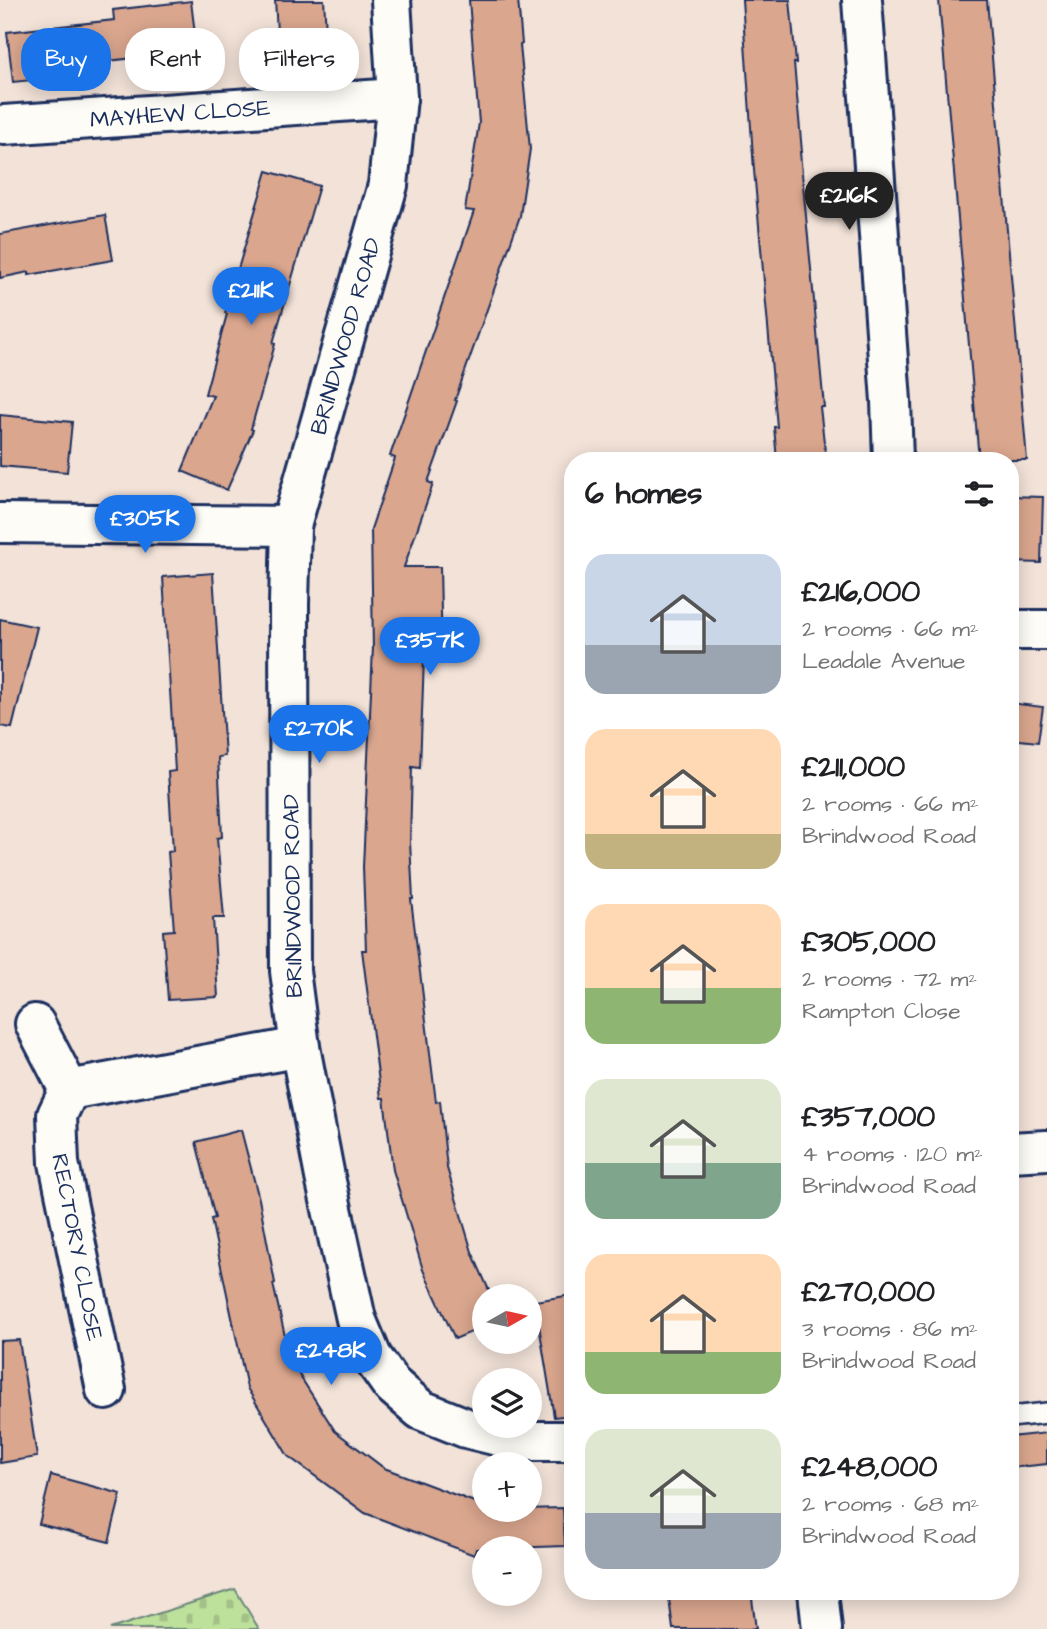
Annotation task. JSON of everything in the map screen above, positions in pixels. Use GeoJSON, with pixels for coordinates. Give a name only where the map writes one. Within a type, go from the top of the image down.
{"type":"FeatureCollection","features":[{"type":"Feature","properties":{"kind":"street","name":"BRINDWOOD ROAD"},"geometry":{"type":"LineString","coordinates":[[391,0],[397,98],[388,185],[291,526],[290,971],[300,1047],[356,1319],[372,1357],[391,1384],[421,1410],[466,1428],[517,1441],[564,1441]]}},
{"type":"Feature","properties":{"kind":"street"},"geometry":{"type":"LineString","coordinates":[[862,0],[893,452]]}},
{"type":"Feature","properties":{"kind":"street","name":"MAYHEW CLOSE"},"geometry":{"type":"LineString","coordinates":[[4,125],[397,98]]}},
{"type":"Feature","properties":{"kind":"street"},"geometry":{"type":"LineString","coordinates":[[0,523],[291,526]]}},
{"type":"Feature","properties":{"kind":"street"},"geometry":{"type":"LineString","coordinates":[[1019,630],[1047,631]]}},
{"type":"Feature","properties":{"kind":"street"},"geometry":{"type":"LineString","coordinates":[[35,1024],[69,1090],[300,1047]]}},
{"type":"Feature","properties":{"kind":"street","name":"RECTORY CLOSE"},"geometry":{"type":"LineString","coordinates":[[69,1090],[57,1115],[59,1163],[106,1390]]}},
{"type":"Feature","properties":{"kind":"street"},"geometry":{"type":"LineString","coordinates":[[1019,1152],[1047,1150]]}},
{"type":"Feature","properties":{"kind":"street"},"geometry":{"type":"LineString","coordinates":[[819,1600],[822,1629]]}},
{"type":"Feature","properties":{"kind":"lane"},"geometry":{"type":"LineString","coordinates":[[1019,1416],[1047,1413]]}},
{"type":"Feature","properties":{"kind":"green space"},"geometry":{"type":"Polygon","coordinates":[[[235,1589],[259,1629],[110,1629],[235,1589]]]}},
{"type":"Feature","properties":{"kind":"building"},"geometry":{"type":"Polygon","coordinates":[[[275,0],[324,0],[326,28],[277,28],[275,0]]]}},
{"type":"Feature","properties":{"kind":"building"},"geometry":{"type":"Polygon","coordinates":[[[469,0],[518,0],[530,149],[520,216],[455,400],[457,401],[428,482],[433,484],[404,567],[440,567],[442,658],[424,658],[420,768],[412,767],[411,899],[436,1102],[440,1101],[447,1168],[472,1252],[486,1284],[472,1284],[472,1332],[455,1339],[423,1270],[393,1170],[362,950],[366,950],[363,867],[373,648],[371,529],[395,458],[390,456],[474,211],[465,210],[479,123],[469,0]]]}},
{"type":"Feature","properties":{"kind":"building"},"geometry":{"type":"Polygon","coordinates":[[[742,0],[790,0],[800,152],[824,407],[820,407],[825,452],[776,452],[774,427],[777,427],[742,0]]]}},
{"type":"Feature","properties":{"kind":"building"},"geometry":{"type":"Polygon","coordinates":[[[939,0],[987,0],[1027,460],[1019,460],[1019,452],[978,452],[939,0]]]}},
{"type":"Feature","properties":{"kind":"building"},"geometry":{"type":"Polygon","coordinates":[[[191,1],[194,28],[125,28],[125,59],[111,61],[111,28],[43,28],[114,20],[113,10],[191,1]]]}},
{"type":"Feature","properties":{"kind":"building"},"geometry":{"type":"Polygon","coordinates":[[[21,30],[21,81],[13,82],[7,32],[21,30]]]}},
{"type":"Feature","properties":{"kind":"building"},"geometry":{"type":"Polygon","coordinates":[[[267,171],[319,186],[273,343],[275,344],[251,429],[253,430],[227,490],[182,471],[213,396],[205,394],[227,314],[225,313],[267,171]]]}},
{"type":"Feature","properties":{"kind":"building"},"geometry":{"type":"Polygon","coordinates":[[[105,215],[113,260],[0,278],[0,234],[105,215]]]}},
{"type":"Feature","properties":{"kind":"building"},"geometry":{"type":"Polygon","coordinates":[[[0,415],[72,422],[67,472],[0,466],[0,415]]]}},
{"type":"Feature","properties":{"kind":"building"},"geometry":{"type":"Polygon","coordinates":[[[1019,496],[1043,497],[1041,563],[1019,562],[1019,496]]]}},
{"type":"Feature","properties":{"kind":"building"},"geometry":{"type":"Polygon","coordinates":[[[213,573],[225,756],[218,757],[222,837],[217,838],[224,918],[213,918],[218,997],[168,1000],[163,931],[174,930],[168,852],[173,851],[168,772],[175,771],[163,577],[213,573]]]}},
{"type":"Feature","properties":{"kind":"building"},"geometry":{"type":"Polygon","coordinates":[[[0,619],[37,627],[12,728],[0,726],[0,619]]]}},
{"type":"Feature","properties":{"kind":"building"},"geometry":{"type":"Polygon","coordinates":[[[1019,704],[1043,707],[1038,742],[1019,740],[1019,704]]]}},
{"type":"Feature","properties":{"kind":"building"},"geometry":{"type":"Polygon","coordinates":[[[241,1130],[259,1199],[275,1283],[273,1284],[291,1362],[335,1431],[384,1468],[472,1501],[472,1522],[542,1522],[542,1509],[563,1508],[564,1546],[542,1547],[542,1536],[472,1536],[472,1554],[365,1513],[288,1456],[247,1388],[211,1219],[215,1218],[196,1142],[241,1130]]]}},
{"type":"Feature","properties":{"kind":"building"},"geometry":{"type":"Polygon","coordinates":[[[564,1296],[564,1416],[554,1417],[542,1344],[542,1300],[564,1296]]]}},
{"type":"Feature","properties":{"kind":"building"},"geometry":{"type":"Polygon","coordinates":[[[19,1340],[37,1457],[0,1463],[0,1341],[19,1340]]]}},
{"type":"Feature","properties":{"kind":"building"},"geometry":{"type":"Polygon","coordinates":[[[1047,1433],[1047,1464],[1019,1467],[1019,1436],[1047,1433]]]}},
{"type":"Feature","properties":{"kind":"building"},"geometry":{"type":"Polygon","coordinates":[[[51,1475],[121,1494],[109,1542],[39,1524],[51,1475]]]}},
{"type":"Feature","properties":{"kind":"building"},"geometry":{"type":"Polygon","coordinates":[[[669,1600],[752,1600],[756,1629],[673,1629],[669,1600]]]}}]}
